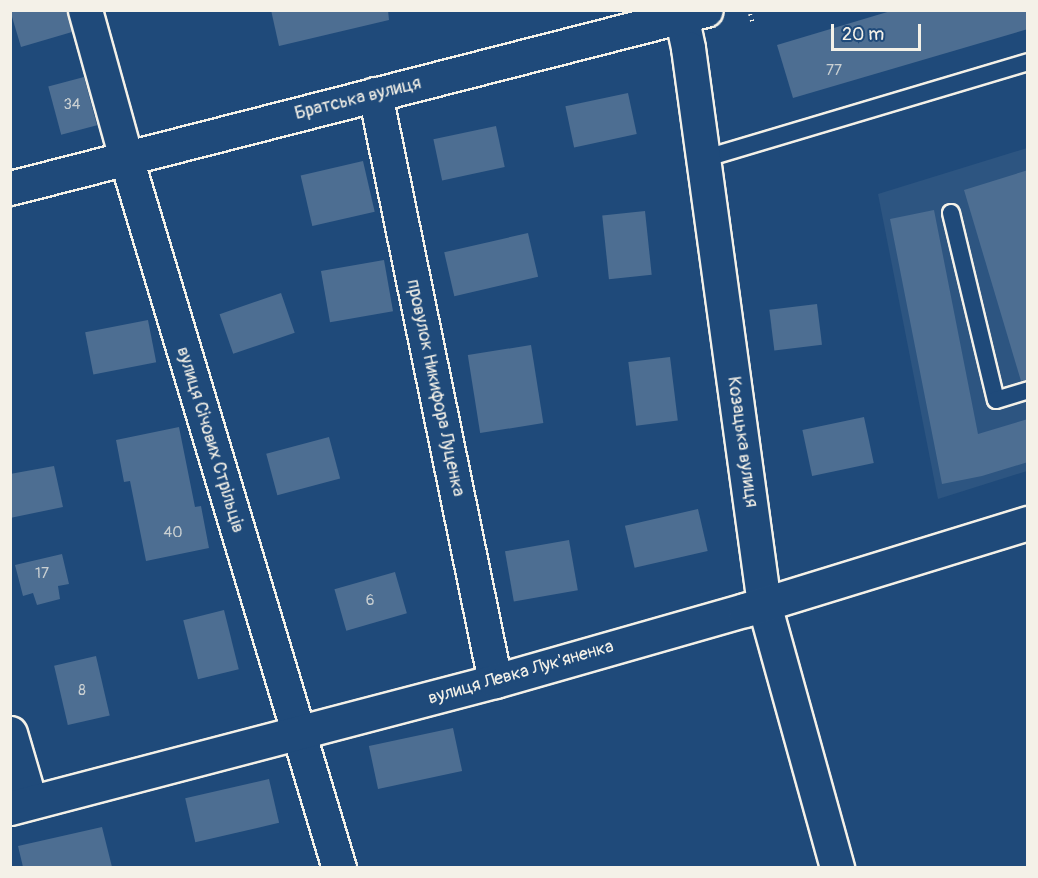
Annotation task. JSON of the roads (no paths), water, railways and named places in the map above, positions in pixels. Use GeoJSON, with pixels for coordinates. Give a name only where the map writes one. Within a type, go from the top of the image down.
{"type":"FeatureCollection","features":[{"type":"Feature","properties":{"kind":"street","name":"вулиця Січових Стрільців"},"geometry":{"type":"LineString","coordinates":[[85,10],[126,158],[339,867]]}},
{"type":"Feature","properties":{"kind":"street","name":"Братська вулиця"},"geometry":{"type":"LineString","coordinates":[[10,188],[689,13]]}},
{"type":"Feature","properties":{"kind":"street","name":"Козацька вулиця"},"geometry":{"type":"LineString","coordinates":[[689,13],[703,159],[764,604],[837,867]]}},
{"type":"Feature","properties":{"kind":"street","name":"провулок Никифора Луценка"},"geometry":{"type":"LineString","coordinates":[[375,94],[495,681]]}},
{"type":"Feature","properties":{"kind":"street","name":"вулиця Левка Лук'яненка"},"geometry":{"type":"LineString","coordinates":[[20,804],[298,734],[495,681],[764,604],[1028,523]]}},
{"type":"Feature","properties":{"kind":"street"},"geometry":{"type":"LineString","coordinates":[[10,733],[20,804]]}},
{"type":"Feature","properties":{"kind":"lane"},"geometry":{"type":"LineString","coordinates":[[703,159],[1028,62]]}},
{"type":"Feature","properties":{"kind":"lane"},"geometry":{"type":"LineString","coordinates":[[951,213],[996,400],[1028,390]]}}]}
